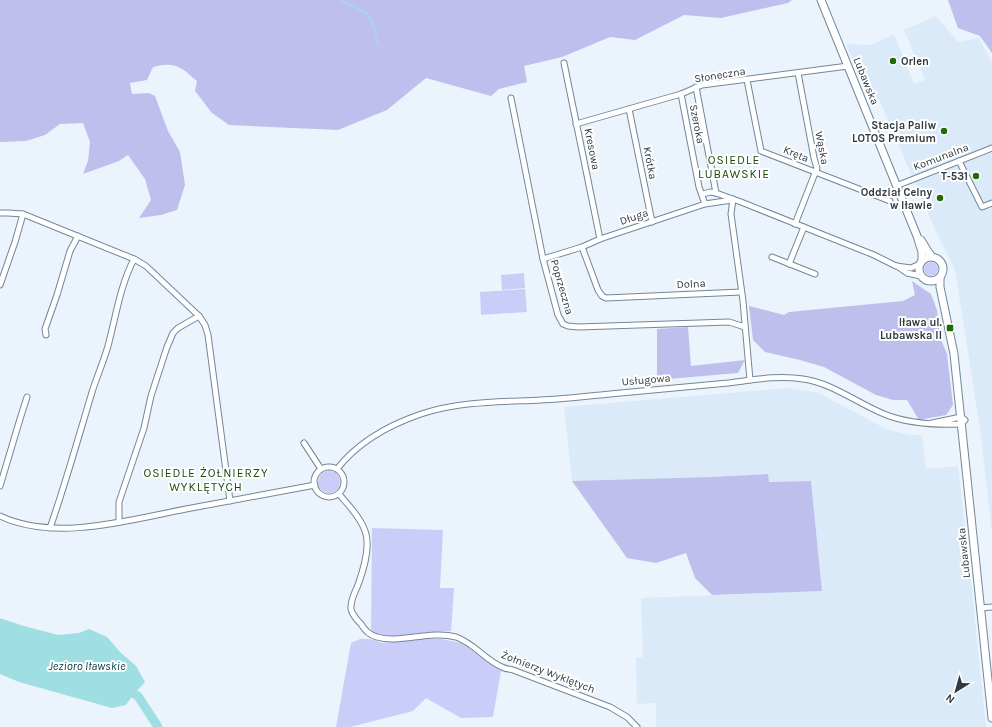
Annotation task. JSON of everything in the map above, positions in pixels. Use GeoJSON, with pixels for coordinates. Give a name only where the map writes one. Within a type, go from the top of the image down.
{"type":"FeatureCollection","features":[{"type":"Feature","properties":{"kind":"main road","name":"Lubawska"},"geometry":{"type":"LineString","coordinates":[[821,0],[851,68]]}},
{"type":"Feature","properties":{"kind":"main road","name":"Lubawska"},"geometry":{"type":"LineString","coordinates":[[825,0],[916,229],[926,250],[932,257]]}},
{"type":"Feature","properties":{"kind":"main road","name":"Lubawska"},"geometry":{"type":"LineString","coordinates":[[898,185],[922,252],[921,262]]}},
{"type":"Feature","properties":{"kind":"main road"},"geometry":{"type":"LineString","coordinates":[[927,257],[932,257],[938,259],[943,264],[943,271],[940,278],[935,281],[929,281],[921,276],[919,270],[921,262],[927,257]]}},
{"type":"Feature","properties":{"kind":"main road","name":"Lubawska"},"geometry":{"type":"LineString","coordinates":[[940,278],[940,287],[954,354],[992,666]]}},
{"type":"Feature","properties":{"kind":"main road","name":"Lubawska"},"geometry":{"type":"LineString","coordinates":[[929,281],[936,289],[945,308]]}},
{"type":"Feature","properties":{"kind":"main road","name":"Lubawska"},"geometry":{"type":"LineString","coordinates":[[986,608],[992,718]]}},
{"type":"Feature","properties":{"kind":"street","name":"Kresowa"},"geometry":{"type":"LineString","coordinates":[[564,64],[600,239]]}},
{"type":"Feature","properties":{"kind":"street","name":"Słoneczna"},"geometry":{"type":"LineString","coordinates":[[576,124],[680,94],[702,85],[851,68]]}},
{"type":"Feature","properties":{"kind":"street","name":"Wąska"},"geometry":{"type":"LineString","coordinates":[[795,224],[817,168],[798,73]]}},
{"type":"Feature","properties":{"kind":"street","name":"Kręta"},"geometry":{"type":"LineString","coordinates":[[747,80],[762,151],[890,201]]}},
{"type":"Feature","properties":{"kind":"street","name":"Szeroka"},"geometry":{"type":"LineString","coordinates":[[696,88],[716,193]]}},
{"type":"Feature","properties":{"kind":"street","name":"Szeroka"},"geometry":{"type":"LineString","coordinates":[[680,94],[699,187],[703,194],[705,204]]}},
{"type":"Feature","properties":{"kind":"street","name":"Poprzeczna"},"geometry":{"type":"LineString","coordinates":[[511,98],[543,259],[560,321],[568,326],[729,322],[745,327]]}},
{"type":"Feature","properties":{"kind":"street","name":"Krótka"},"geometry":{"type":"LineString","coordinates":[[629,109],[652,222]]}},
{"type":"Feature","properties":{"kind":"street","name":"Komunalna"},"geometry":{"type":"LineString","coordinates":[[898,185],[992,148]]}},
{"type":"Feature","properties":{"kind":"street"},"geometry":{"type":"LineString","coordinates":[[959,161],[982,207],[992,203]]}},
{"type":"Feature","properties":{"kind":"street","name":"Długa"},"geometry":{"type":"LineString","coordinates":[[703,194],[710,192],[716,193],[804,227],[896,266],[907,273],[921,276]]}},
{"type":"Feature","properties":{"kind":"street","name":"Długa"},"geometry":{"type":"LineString","coordinates":[[543,259],[705,204],[734,200]]}},
{"type":"Feature","properties":{"kind":"street"},"geometry":{"type":"LineString","coordinates":[[734,200],[731,214],[750,380]]}},
{"type":"Feature","properties":{"kind":"street"},"geometry":{"type":"LineString","coordinates":[[0,213],[23,214],[134,259],[146,266],[199,316],[205,325],[208,335],[230,501]]}},
{"type":"Feature","properties":{"kind":"street"},"geometry":{"type":"LineString","coordinates":[[0,285],[16,242],[23,214]]}},
{"type":"Feature","properties":{"kind":"street"},"geometry":{"type":"LineString","coordinates":[[789,264],[804,227]]}},
{"type":"Feature","properties":{"kind":"street"},"geometry":{"type":"LineString","coordinates":[[46,335],[45,329],[58,295],[70,251],[78,236]]}},
{"type":"Feature","properties":{"kind":"street","name":"Dolna"},"geometry":{"type":"LineString","coordinates":[[582,247],[598,290],[602,296],[606,298],[741,292]]}},
{"type":"Feature","properties":{"kind":"street"},"geometry":{"type":"LineString","coordinates":[[772,257],[815,274]]}},
{"type":"Feature","properties":{"kind":"street"},"geometry":{"type":"LineString","coordinates":[[50,528],[68,474],[100,366],[108,347],[128,270],[134,259]]}},
{"type":"Feature","properties":{"kind":"street","name":"Długa"},"geometry":{"type":"LineString","coordinates":[[896,266],[911,268],[921,262]]}},
{"type":"Feature","properties":{"kind":"street"},"geometry":{"type":"LineString","coordinates":[[119,522],[119,502],[144,428],[151,396],[161,363],[170,340],[178,328],[199,316]]}},
{"type":"Feature","properties":{"kind":"street","name":"Usługowa"},"geometry":{"type":"LineString","coordinates":[[337,469],[354,450],[390,426],[420,414],[459,405],[544,400],[773,377],[805,379],[833,388],[885,414],[907,420],[949,425],[962,421]]}},
{"type":"Feature","properties":{"kind":"street"},"geometry":{"type":"LineString","coordinates":[[0,486],[27,397]]}},
{"type":"Feature","properties":{"kind":"street"},"geometry":{"type":"LineString","coordinates":[[304,443],[321,469]]}},
{"type":"Feature","properties":{"kind":"street"},"geometry":{"type":"LineString","coordinates":[[329,466],[337,469],[342,473],[345,480],[344,487],[339,494],[333,497],[326,497],[319,494],[314,480],[316,473],[329,466]]}},
{"type":"Feature","properties":{"kind":"street"},"geometry":{"type":"LineString","coordinates":[[0,516],[11,521],[50,528],[80,527],[119,522],[315,485]]}},
{"type":"Feature","properties":{"kind":"street","name":"Żołnierzy Wyklętych"},"geometry":{"type":"LineString","coordinates":[[339,494],[358,518],[366,534],[367,551],[351,609],[358,621],[369,634],[389,640],[421,635],[449,636],[456,638],[474,647],[502,667],[610,707],[627,717],[637,727]]}},
{"type":"Feature","properties":{"kind":"shaded area"},"geometry":{"type":"Polygon","coordinates":[[[0,0],[792,0],[788,3],[721,18],[684,15],[635,40],[610,37],[562,57],[524,66],[527,82],[499,89],[491,96],[426,78],[387,110],[338,130],[229,125],[212,113],[195,91],[197,81],[186,72],[177,66],[172,65],[153,67],[147,80],[130,83],[132,94],[149,93],[155,96],[168,131],[180,152],[185,185],[177,210],[161,215],[139,218],[151,200],[145,179],[128,155],[119,161],[83,174],[88,161],[90,142],[83,123],[60,124],[45,135],[26,141],[0,142],[0,0]]]}},
{"type":"Feature","properties":{"kind":"shaded area"},"geometry":{"type":"Polygon","coordinates":[[[948,0],[992,0],[992,53],[980,36],[958,28],[948,0]]]}},
{"type":"Feature","properties":{"kind":"shaded area"},"geometry":{"type":"Polygon","coordinates":[[[936,16],[958,42],[979,38],[992,63],[992,533],[980,428],[955,270],[937,234],[879,99],[872,107],[846,44],[872,45],[894,34],[914,84],[925,80],[904,30],[936,16]]]}},
{"type":"Feature","properties":{"kind":"shaded area"},"geometry":{"type":"Polygon","coordinates":[[[928,262],[934,262],[938,266],[938,272],[934,276],[928,276],[924,272],[924,266],[928,262]]]}},
{"type":"Feature","properties":{"kind":"shaded area"},"geometry":{"type":"Polygon","coordinates":[[[524,273],[525,288],[502,290],[501,275],[524,273]]]}},
{"type":"Feature","properties":{"kind":"shaded area"},"geometry":{"type":"Polygon","coordinates":[[[912,281],[931,294],[937,310],[940,337],[947,354],[953,405],[946,415],[919,420],[907,400],[893,400],[876,395],[824,367],[765,352],[753,340],[749,306],[784,315],[789,312],[903,301],[915,295],[912,281]]]}},
{"type":"Feature","properties":{"kind":"shaded area"},"geometry":{"type":"Polygon","coordinates":[[[525,289],[527,312],[481,315],[480,292],[525,289]]]}},
{"type":"Feature","properties":{"kind":"shaded area"},"geometry":{"type":"Polygon","coordinates":[[[688,327],[691,366],[745,360],[738,373],[657,380],[657,329],[688,327]]]}},
{"type":"Feature","properties":{"kind":"shaded area"},"geometry":{"type":"Polygon","coordinates":[[[787,388],[819,393],[888,430],[911,435],[922,435],[926,469],[958,466],[986,727],[656,727],[656,703],[637,704],[636,657],[643,657],[641,598],[822,591],[811,481],[768,482],[768,474],[572,481],[564,407],[787,388]]]}},
{"type":"Feature","properties":{"kind":"shaded area"},"geometry":{"type":"Polygon","coordinates":[[[329,471],[337,474],[340,482],[337,490],[329,493],[321,490],[318,482],[321,474],[329,471]]]}},
{"type":"Feature","properties":{"kind":"shaded area"},"geometry":{"type":"Polygon","coordinates":[[[768,474],[769,482],[811,481],[822,591],[712,595],[695,578],[686,553],[656,563],[627,558],[572,481],[711,477],[768,474]]]}},
{"type":"Feature","properties":{"kind":"shaded area"},"geometry":{"type":"Polygon","coordinates":[[[372,528],[443,530],[440,588],[454,588],[451,631],[384,637],[371,632],[372,528]]]}},
{"type":"Feature","properties":{"kind":"shaded area"},"geometry":{"type":"Polygon","coordinates":[[[360,639],[370,639],[382,643],[419,639],[442,639],[461,643],[501,671],[493,717],[461,718],[426,698],[413,711],[350,727],[336,727],[351,643],[360,639]]]}},
{"type":"Feature","properties":{"kind":"water","name":"Jezioro Iławskie"},"geometry":{"type":"Polygon","coordinates":[[[0,618],[58,635],[79,633],[89,629],[107,637],[121,653],[136,666],[145,682],[126,705],[112,708],[19,682],[0,674],[0,618]]]}},
{"type":"Feature","properties":{"kind":"waterway"},"geometry":{"type":"LineString","coordinates":[[341,0],[367,13],[374,26],[378,45]]}},
{"type":"Feature","properties":{"kind":"waterway"},"geometry":{"type":"LineString","coordinates":[[124,689],[138,696],[158,727]]}},
{"type":"Feature","properties":{"kind":"place","name":"Orlen"},"geometry":{"type":"Point","coordinates":[893,61]}},
{"type":"Feature","properties":{"kind":"place","name":"Stacja Paliw LOTOS Premium"},"geometry":{"type":"Point","coordinates":[944,131]}},
{"type":"Feature","properties":{"kind":"place","name":"T-531"},"geometry":{"type":"Point","coordinates":[976,176]}},
{"type":"Feature","properties":{"kind":"place","name":"Oddział Celny w Iławie"},"geometry":{"type":"Point","coordinates":[940,198]}},
{"type":"Feature","properties":{"kind":"place","name":"Iława ul. Lubawska II"},"geometry":{"type":"Point","coordinates":[950,328]}},
{"type":"Feature","properties":{"kind":"district","name":"OSIEDLE LUBAWSKIE"},"geometry":{"type":"Point","coordinates":[734,167]}},
{"type":"Feature","properties":{"kind":"district","name":"OSIEDLE ŻOŁNIERZY WYKLĘTYCH"},"geometry":{"type":"Point","coordinates":[206,480]}}]}
